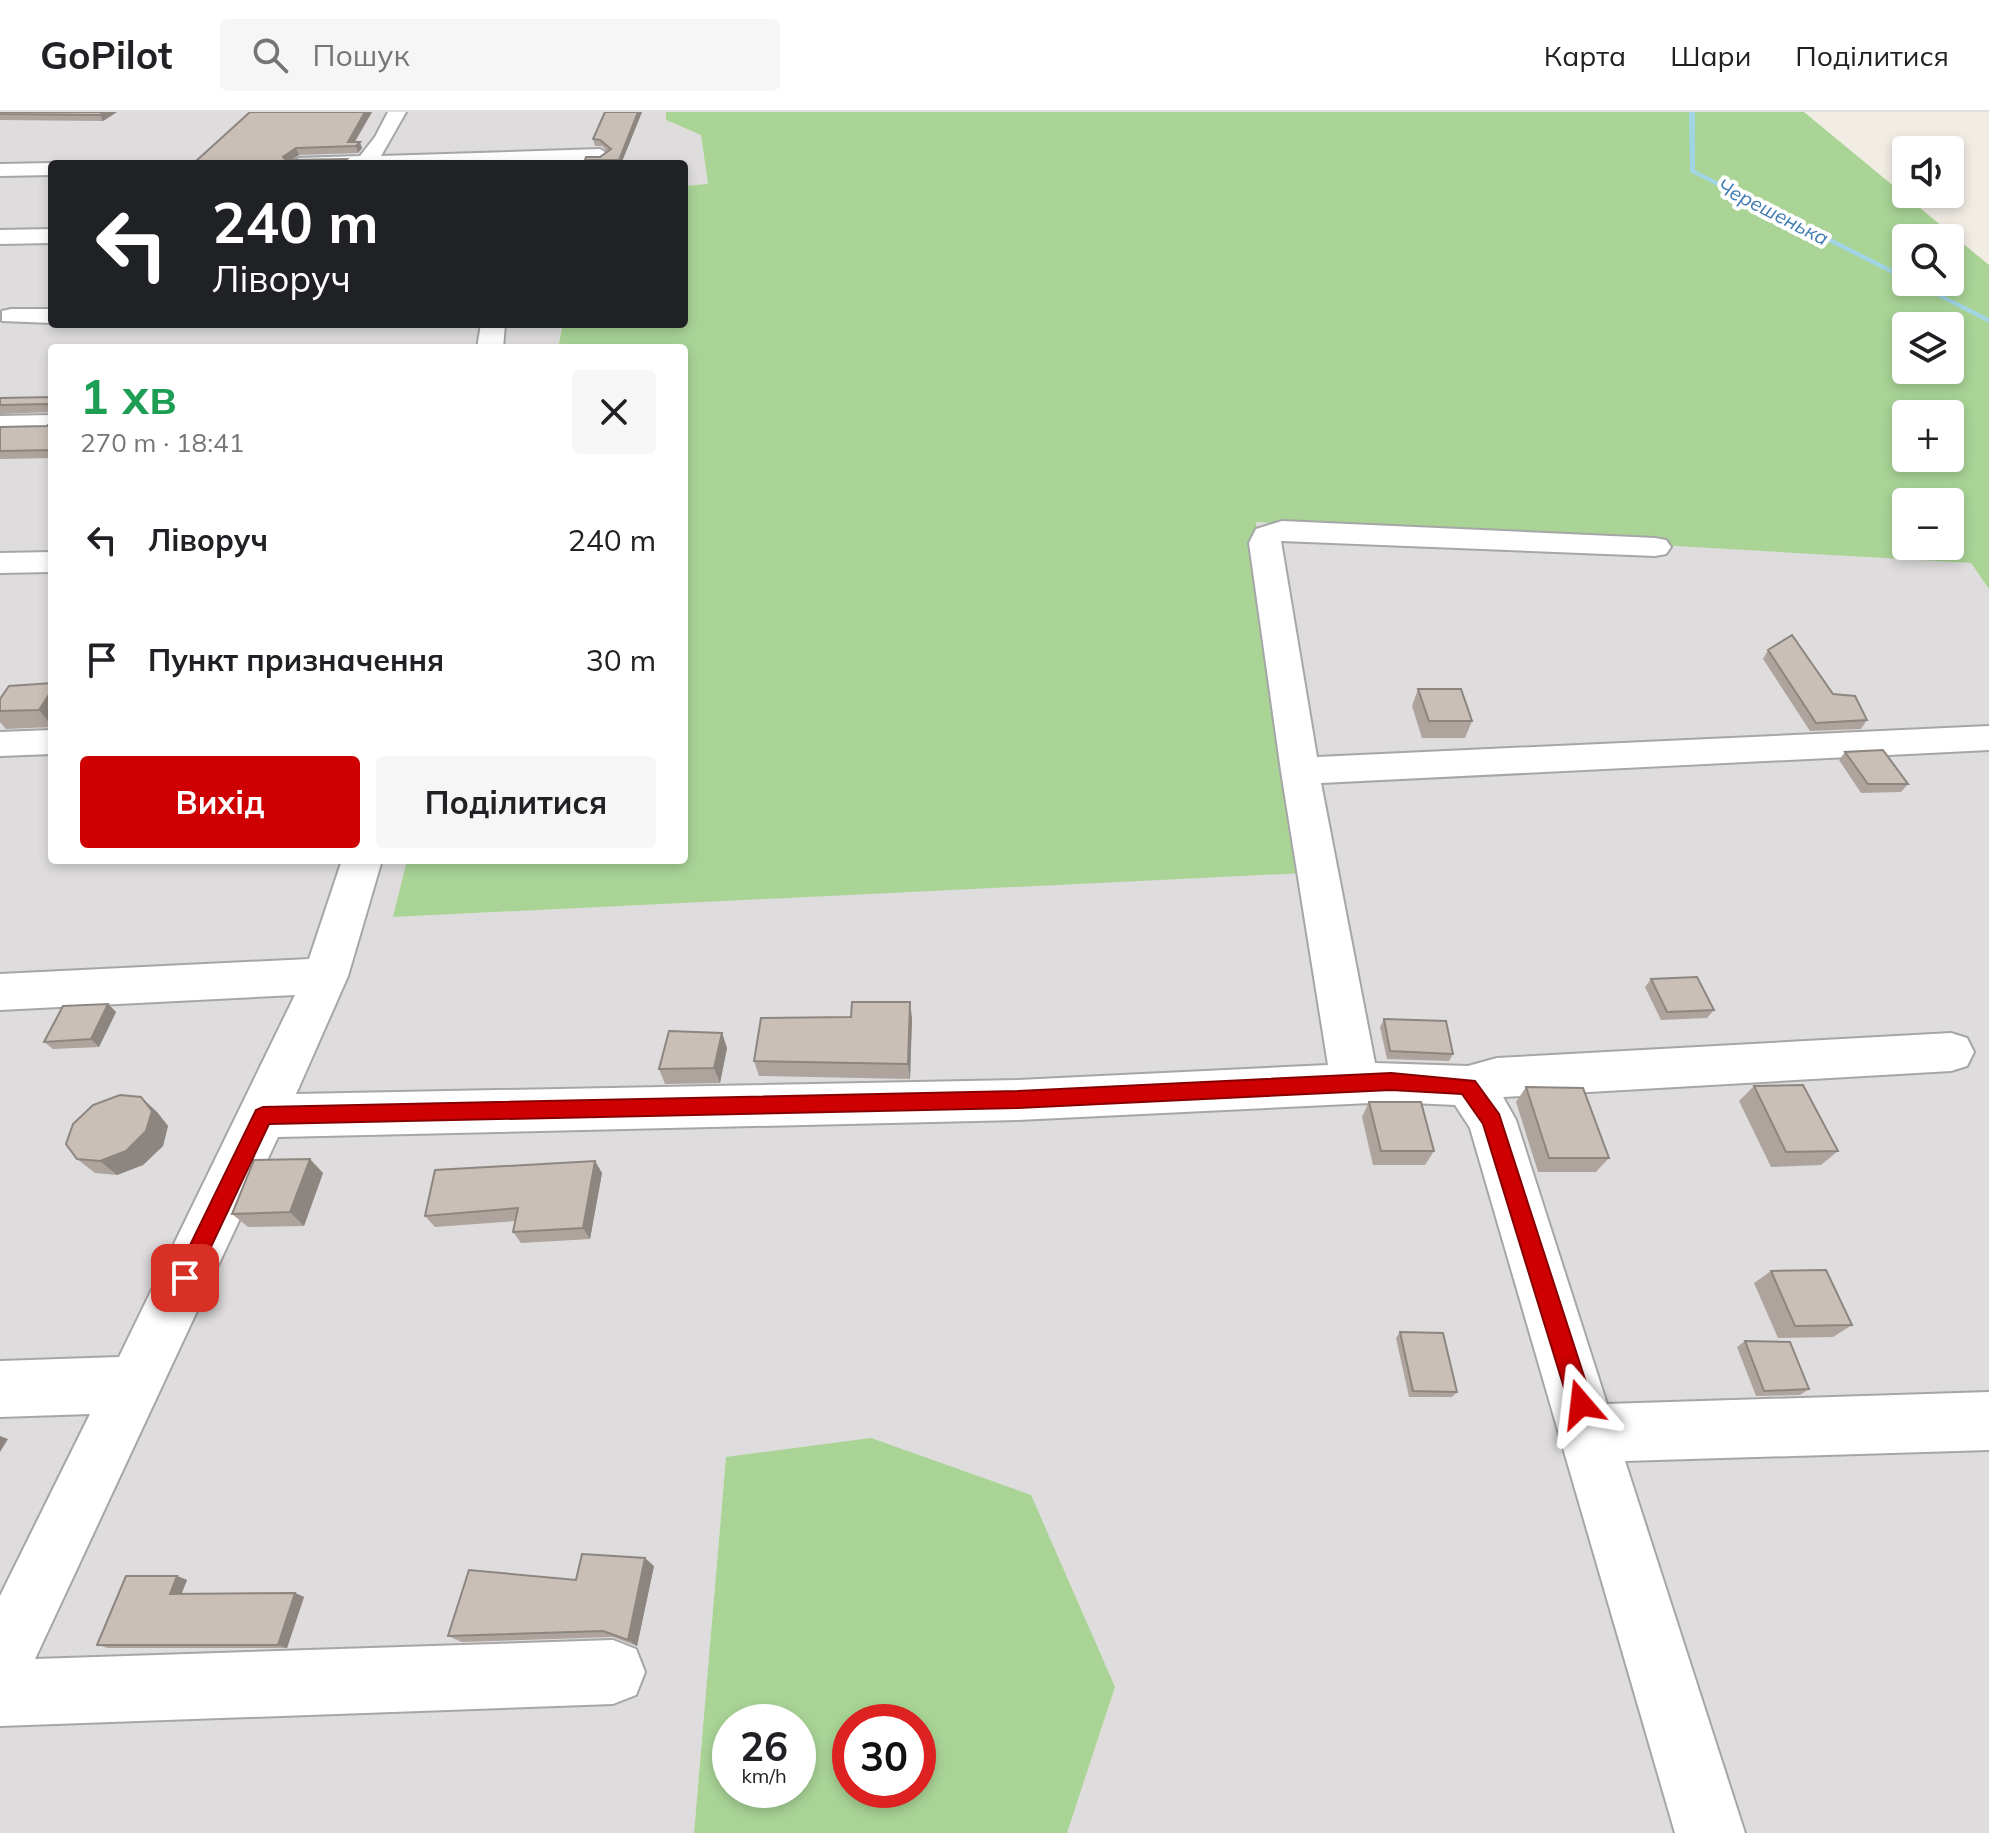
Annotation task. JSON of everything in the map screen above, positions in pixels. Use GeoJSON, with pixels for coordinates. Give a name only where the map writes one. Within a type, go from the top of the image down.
{"type":"FeatureCollection","features":[{"type":"Feature","properties":{"kind":"street"},"geometry":{"type":"LineString","coordinates":[[367,160],[384,138],[397,112]]}},
{"type":"Feature","properties":{"kind":"street"},"geometry":{"type":"LineString","coordinates":[[453,160],[600,155]]}},
{"type":"Feature","properties":{"kind":"street"},"geometry":{"type":"LineString","coordinates":[[0,170],[48,169]]}},
{"type":"Feature","properties":{"kind":"street"},"geometry":{"type":"LineString","coordinates":[[0,237],[48,236]]}},
{"type":"Feature","properties":{"kind":"street"},"geometry":{"type":"LineString","coordinates":[[11,316],[48,316]]}},
{"type":"Feature","properties":{"kind":"street"},"geometry":{"type":"LineString","coordinates":[[0,424],[48,423]]}},
{"type":"Feature","properties":{"kind":"street"},"geometry":{"type":"LineString","coordinates":[[1355,1083],[1300,771],[1265,543],[1272,532],[1655,547]]}},
{"type":"Feature","properties":{"kind":"street"},"geometry":{"type":"LineString","coordinates":[[0,563],[48,562]]}},
{"type":"Feature","properties":{"kind":"street"},"geometry":{"type":"LineString","coordinates":[[1300,771],[1989,738]]}},
{"type":"Feature","properties":{"kind":"street"},"geometry":{"type":"LineString","coordinates":[[0,744],[48,742]]}},
{"type":"Feature","properties":{"kind":"street"},"geometry":{"type":"LineString","coordinates":[[0,1664],[263,1116],[326,976],[361,864]]}},
{"type":"Feature","properties":{"kind":"street"},"geometry":{"type":"LineString","coordinates":[[0,992],[326,976]]}},
{"type":"Feature","properties":{"kind":"street"},"geometry":{"type":"LineString","coordinates":[[263,1116],[1018,1100],[1391,1082],[1468,1086],[1497,1078],[1951,1052]]}},
{"type":"Feature","properties":{"kind":"street"},"geometry":{"type":"LineString","coordinates":[[1468,1086],[1492,1120],[1710,1833]]}},
{"type":"Feature","properties":{"kind":"street"},"geometry":{"type":"LineString","coordinates":[[0,1389],[134,1385]]}},
{"type":"Feature","properties":{"kind":"street"},"geometry":{"type":"LineString","coordinates":[[1590,1433],[1989,1421]]}},
{"type":"Feature","properties":{"kind":"street"},"geometry":{"type":"LineString","coordinates":[[0,1693],[613,1672]]}},
{"type":"Feature","properties":{"kind":"shaded area"},"geometry":{"type":"Polygon","coordinates":[[[0,112],[666,112],[666,120],[701,135],[708,185],[688,186],[688,160],[48,160],[48,328],[562,328],[559,344],[48,344],[48,864],[406,864],[394,917],[1304,872],[1255,521],[1971,563],[1989,589],[1989,1833],[1067,1833],[1115,1687],[726,1457],[694,1833],[0,1833],[0,112]]]}},
{"type":"Feature","properties":{"kind":"green space"},"geometry":{"type":"Polygon","coordinates":[[[666,112],[1804,112],[1892,185],[1892,208],[1920,208],[1939,224],[1892,224],[1892,296],[1964,296],[1964,244],[1989,265],[1989,589],[1971,563],[1919,560],[1964,560],[1964,488],[1892,488],[1892,558],[1256,522],[1304,873],[393,917],[406,864],[688,864],[688,344],[559,344],[562,328],[688,328],[688,186],[708,184],[701,135],[666,120],[666,112]]]}},
{"type":"Feature","properties":{"kind":"green space"},"geometry":{"type":"Polygon","coordinates":[[[871,1438],[1031,1495],[1115,1687],[1067,1833],[694,1833],[726,1457],[871,1438]]]}},
{"type":"Feature","properties":{"kind":"building"},"geometry":{"type":"Polygon","coordinates":[[[0,112],[104,112],[100,115],[0,112]]]}},
{"type":"Feature","properties":{"kind":"building"},"geometry":{"type":"Polygon","coordinates":[[[250,112],[365,112],[348,142],[360,142],[356,146],[296,148],[283,157],[286,160],[197,160],[250,112]]]}},
{"type":"Feature","properties":{"kind":"building"},"geometry":{"type":"Polygon","coordinates":[[[605,112],[638,112],[619,160],[585,160],[586,157],[600,157],[611,149],[600,140],[593,139],[605,112]]]}},
{"type":"Feature","properties":{"kind":"building"},"geometry":{"type":"Polygon","coordinates":[[[48,397],[48,405],[0,405],[0,398],[48,397]]]}},
{"type":"Feature","properties":{"kind":"building"},"geometry":{"type":"Polygon","coordinates":[[[47,426],[48,450],[0,451],[0,427],[47,426]]]}},
{"type":"Feature","properties":{"kind":"building"},"geometry":{"type":"Polygon","coordinates":[[[1792,635],[1833,694],[1855,696],[1867,720],[1816,723],[1768,650],[1792,635]]]}},
{"type":"Feature","properties":{"kind":"building"},"geometry":{"type":"Polygon","coordinates":[[[48,683],[48,696],[39,710],[0,711],[0,699],[9,686],[48,683]]]}},
{"type":"Feature","properties":{"kind":"building"},"geometry":{"type":"Polygon","coordinates":[[[1418,689],[1461,689],[1472,721],[1429,721],[1418,689]]]}},
{"type":"Feature","properties":{"kind":"building"},"geometry":{"type":"Polygon","coordinates":[[[1883,750],[1908,784],[1868,784],[1845,752],[1883,750]]]}},
{"type":"Feature","properties":{"kind":"building"},"geometry":{"type":"Polygon","coordinates":[[[1697,977],[1714,1010],[1667,1012],[1651,979],[1697,977]]]}},
{"type":"Feature","properties":{"kind":"building"},"geometry":{"type":"Polygon","coordinates":[[[852,1002],[910,1002],[908,1064],[754,1061],[761,1018],[851,1017],[852,1002]]]}},
{"type":"Feature","properties":{"kind":"building"},"geometry":{"type":"Polygon","coordinates":[[[108,1004],[91,1039],[44,1042],[63,1006],[108,1004]]]}},
{"type":"Feature","properties":{"kind":"building"},"geometry":{"type":"Polygon","coordinates":[[[1384,1019],[1446,1021],[1453,1054],[1390,1051],[1384,1019]]]}},
{"type":"Feature","properties":{"kind":"building"},"geometry":{"type":"Polygon","coordinates":[[[669,1031],[722,1033],[714,1068],[659,1069],[669,1031]]]}},
{"type":"Feature","properties":{"kind":"building"},"geometry":{"type":"Polygon","coordinates":[[[1803,1085],[1838,1151],[1786,1152],[1754,1086],[1803,1085]]]}},
{"type":"Feature","properties":{"kind":"building"},"geometry":{"type":"Polygon","coordinates":[[[1526,1087],[1583,1088],[1609,1158],[1549,1158],[1526,1087]]]}},
{"type":"Feature","properties":{"kind":"building"},"geometry":{"type":"Polygon","coordinates":[[[120,1095],[141,1097],[152,1111],[146,1131],[126,1151],[100,1161],[77,1159],[66,1144],[73,1124],[93,1105],[120,1095]]]}},
{"type":"Feature","properties":{"kind":"building"},"geometry":{"type":"Polygon","coordinates":[[[1369,1102],[1421,1102],[1434,1151],[1381,1151],[1369,1102]]]}},
{"type":"Feature","properties":{"kind":"building"},"geometry":{"type":"Polygon","coordinates":[[[310,1159],[290,1212],[232,1214],[254,1160],[310,1159]]]}},
{"type":"Feature","properties":{"kind":"building"},"geometry":{"type":"Polygon","coordinates":[[[595,1161],[583,1228],[513,1232],[518,1208],[425,1216],[435,1170],[595,1161]]]}},
{"type":"Feature","properties":{"kind":"building"},"geometry":{"type":"Polygon","coordinates":[[[1826,1270],[1852,1325],[1795,1326],[1771,1271],[1826,1270]]]}},
{"type":"Feature","properties":{"kind":"building"},"geometry":{"type":"Polygon","coordinates":[[[1400,1332],[1443,1333],[1457,1392],[1413,1391],[1400,1332]]]}},
{"type":"Feature","properties":{"kind":"building"},"geometry":{"type":"Polygon","coordinates":[[[1745,1341],[1790,1342],[1809,1389],[1764,1391],[1745,1341]]]}},
{"type":"Feature","properties":{"kind":"building"},"geometry":{"type":"Polygon","coordinates":[[[582,1554],[645,1558],[628,1640],[603,1631],[448,1636],[469,1570],[576,1580],[582,1554]]]}},
{"type":"Feature","properties":{"kind":"building"},"geometry":{"type":"Polygon","coordinates":[[[126,1576],[177,1576],[170,1594],[295,1593],[278,1645],[97,1645],[126,1576]]]}},
{"type":"Feature","properties":{"kind":"waterway","name":"Черешенька"},"geometry":{"type":"LineString","coordinates":[[1692,112],[1692,171],[1892,272]]}},
{"type":"Feature","properties":{"kind":"waterway","name":"Черешенька"},"geometry":{"type":"LineString","coordinates":[[1940,296],[1989,321]]}},
{"type":"Feature","properties":{"kind":"route"},"geometry":{"type":"LineString","coordinates":[[185,1278],[263,1116],[1018,1100],[1391,1082],[1468,1086],[1492,1120],[1581,1404]]}}]}
